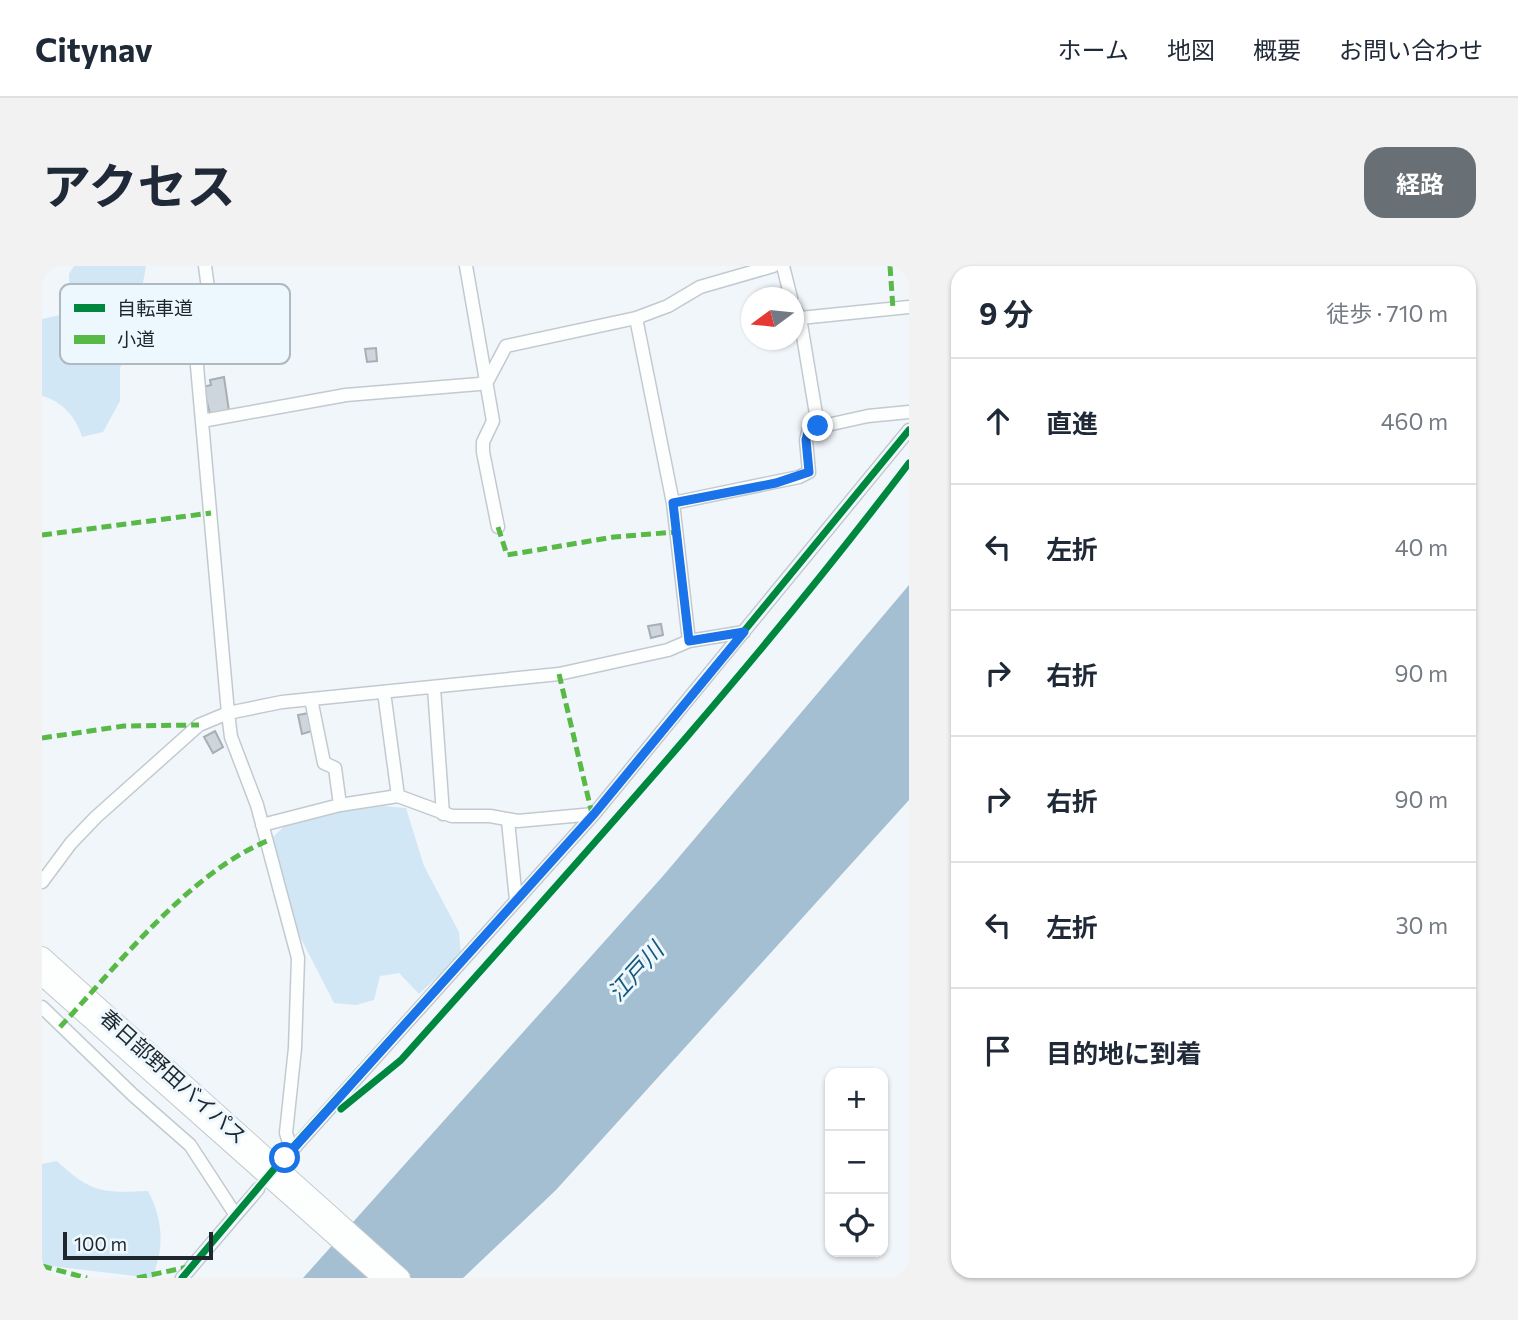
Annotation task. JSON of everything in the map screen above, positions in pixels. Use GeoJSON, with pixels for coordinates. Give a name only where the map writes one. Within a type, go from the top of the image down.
{"type":"FeatureCollection","features":[{"type":"Feature","properties":{"kind":"highway","name":"春日部野田バイパス"},"geometry":{"type":"LineString","coordinates":[[42,956],[382,1278]]}},
{"type":"Feature","properties":{"kind":"highway","name":"春日部野田バイパス"},"geometry":{"type":"LineString","coordinates":[[42,976],[296,1195],[401,1278]]}},
{"type":"Feature","properties":{"kind":"street"},"geometry":{"type":"LineString","coordinates":[[205,266],[207,284]]}},
{"type":"Feature","properties":{"kind":"street"},"geometry":{"type":"LineString","coordinates":[[466,266],[493,421],[483,442],[483,452],[498,527]]}},
{"type":"Feature","properties":{"kind":"street"},"geometry":{"type":"LineString","coordinates":[[485,382],[506,346],[635,318],[668,306],[700,287],[774,266]]}},
{"type":"Feature","properties":{"kind":"street"},"geometry":{"type":"LineString","coordinates":[[783,266],[788,287]]}},
{"type":"Feature","properties":{"kind":"street"},"geometry":{"type":"LineString","coordinates":[[804,312],[909,307]]}},
{"type":"Feature","properties":{"kind":"street"},"geometry":{"type":"LineString","coordinates":[[635,318],[673,503],[689,641]]}},
{"type":"Feature","properties":{"kind":"street"},"geometry":{"type":"LineString","coordinates":[[804,350],[818,426]]}},
{"type":"Feature","properties":{"kind":"street"},"geometry":{"type":"LineString","coordinates":[[197,364],[231,737],[262,825],[298,958],[295,1048],[286,1133],[288,1154],[594,814],[909,430]]}},
{"type":"Feature","properties":{"kind":"street"},"geometry":{"type":"LineString","coordinates":[[202,421],[346,395],[443,389],[485,382]]}},
{"type":"Feature","properties":{"kind":"street"},"geometry":{"type":"LineString","coordinates":[[673,503],[776,483],[809,472],[806,440],[809,429],[868,416],[909,412]]}},
{"type":"Feature","properties":{"kind":"street"},"geometry":{"type":"LineString","coordinates":[[42,882],[71,843],[96,817],[199,725],[228,713],[311,699],[559,674],[668,650],[689,641],[744,632]]}},
{"type":"Feature","properties":{"kind":"street"},"geometry":{"type":"LineString","coordinates":[[434,688],[443,814]]}},
{"type":"Feature","properties":{"kind":"street"},"geometry":{"type":"LineString","coordinates":[[384,692],[398,796]]}},
{"type":"Feature","properties":{"kind":"street"},"geometry":{"type":"LineString","coordinates":[[311,699],[324,763],[335,768],[340,805]]}},
{"type":"Feature","properties":{"kind":"street"},"geometry":{"type":"LineString","coordinates":[[262,825],[340,805],[398,796],[443,814],[508,821],[594,814]]}},
{"type":"Feature","properties":{"kind":"street"},"geometry":{"type":"LineString","coordinates":[[508,821],[516,900]]}},
{"type":"Feature","properties":{"kind":"street"},"geometry":{"type":"LineString","coordinates":[[42,1007],[133,1095],[190,1145],[235,1214]]}},
{"type":"Feature","properties":{"kind":"street"},"geometry":{"type":"LineString","coordinates":[[182,1278],[258,1189]]}},
{"type":"Feature","properties":{"kind":"shaded area"},"geometry":{"type":"Polygon","coordinates":[[[74,266],[146,266],[143,284],[69,284],[69,274],[74,266]]]}},
{"type":"Feature","properties":{"kind":"shaded area"},"geometry":{"type":"Polygon","coordinates":[[[60,315],[60,364],[122,364],[120,401],[103,432],[82,437],[67,411],[56,401],[42,396],[42,319],[60,315]]]}},
{"type":"Feature","properties":{"kind":"shaded area"},"geometry":{"type":"Polygon","coordinates":[[[384,806],[406,808],[424,866],[459,932],[461,955],[419,994],[399,973],[380,976],[374,1000],[356,1005],[334,1003],[293,923],[272,838],[294,817],[384,806]]]}},
{"type":"Feature","properties":{"kind":"shaded area"},"geometry":{"type":"Polygon","coordinates":[[[57,1161],[79,1179],[98,1189],[119,1192],[148,1191],[157,1212],[161,1234],[159,1256],[152,1278],[42,1265],[42,1164],[57,1161]]]}},
{"type":"Feature","properties":{"kind":"water","name":"江戸川"},"geometry":{"type":"Polygon","coordinates":[[[909,585],[909,800],[556,1190],[463,1278],[303,1278],[663,876],[909,585]]]}},
{"type":"Feature","properties":{"kind":"building"},"geometry":{"type":"Polygon","coordinates":[[[376,348],[377,361],[367,362],[365,349],[376,348]]]}},
{"type":"Feature","properties":{"kind":"building"},"geometry":{"type":"Polygon","coordinates":[[[224,377],[229,411],[211,418],[203,387],[211,385],[210,380],[224,377]]]}},
{"type":"Feature","properties":{"kind":"building"},"geometry":{"type":"Polygon","coordinates":[[[661,624],[663,635],[651,638],[648,626],[661,624]]]}},
{"type":"Feature","properties":{"kind":"building"},"geometry":{"type":"Polygon","coordinates":[[[309,713],[312,731],[302,734],[298,715],[309,713]]]}},
{"type":"Feature","properties":{"kind":"building"},"geometry":{"type":"Polygon","coordinates":[[[215,731],[223,747],[213,753],[204,737],[215,731]]]}},
{"type":"Feature","properties":{"kind":"marked path"},"geometry":{"type":"LineString","coordinates":[[890,266],[893,309]]}},
{"type":"Feature","properties":{"kind":"marked path"},"geometry":{"type":"LineString","coordinates":[[42,535],[211,513]]}},
{"type":"Feature","properties":{"kind":"marked path"},"geometry":{"type":"LineString","coordinates":[[498,527],[507,555],[614,537],[676,532]]}},
{"type":"Feature","properties":{"kind":"marked path"},"geometry":{"type":"LineString","coordinates":[[559,674],[592,814]]}},
{"type":"Feature","properties":{"kind":"marked path"},"geometry":{"type":"LineString","coordinates":[[42,738],[124,726],[199,725]]}},
{"type":"Feature","properties":{"kind":"marked path"},"geometry":{"type":"LineString","coordinates":[[60,1027],[182,898],[209,875],[267,841]]}},
{"type":"Feature","properties":{"kind":"marked path"},"geometry":{"type":"LineString","coordinates":[[42,1266],[87,1278]]}},
{"type":"Feature","properties":{"kind":"marked path"},"geometry":{"type":"LineString","coordinates":[[137,1278],[192,1266]]}},
{"type":"Feature","properties":{"kind":"cycle path"},"geometry":{"type":"LineString","coordinates":[[182,1278],[291,1149],[594,814],[909,430]]}},
{"type":"Feature","properties":{"kind":"cycle path"},"geometry":{"type":"LineString","coordinates":[[341,1109],[401,1060],[597,841],[787,617],[909,463]]}},
{"type":"Feature","properties":{"kind":"route"},"geometry":{"type":"LineString","coordinates":[[285,1158],[594,814],[744,632],[689,641],[673,503],[776,483],[809,472],[806,440],[809,429],[818,426]]}}]}
